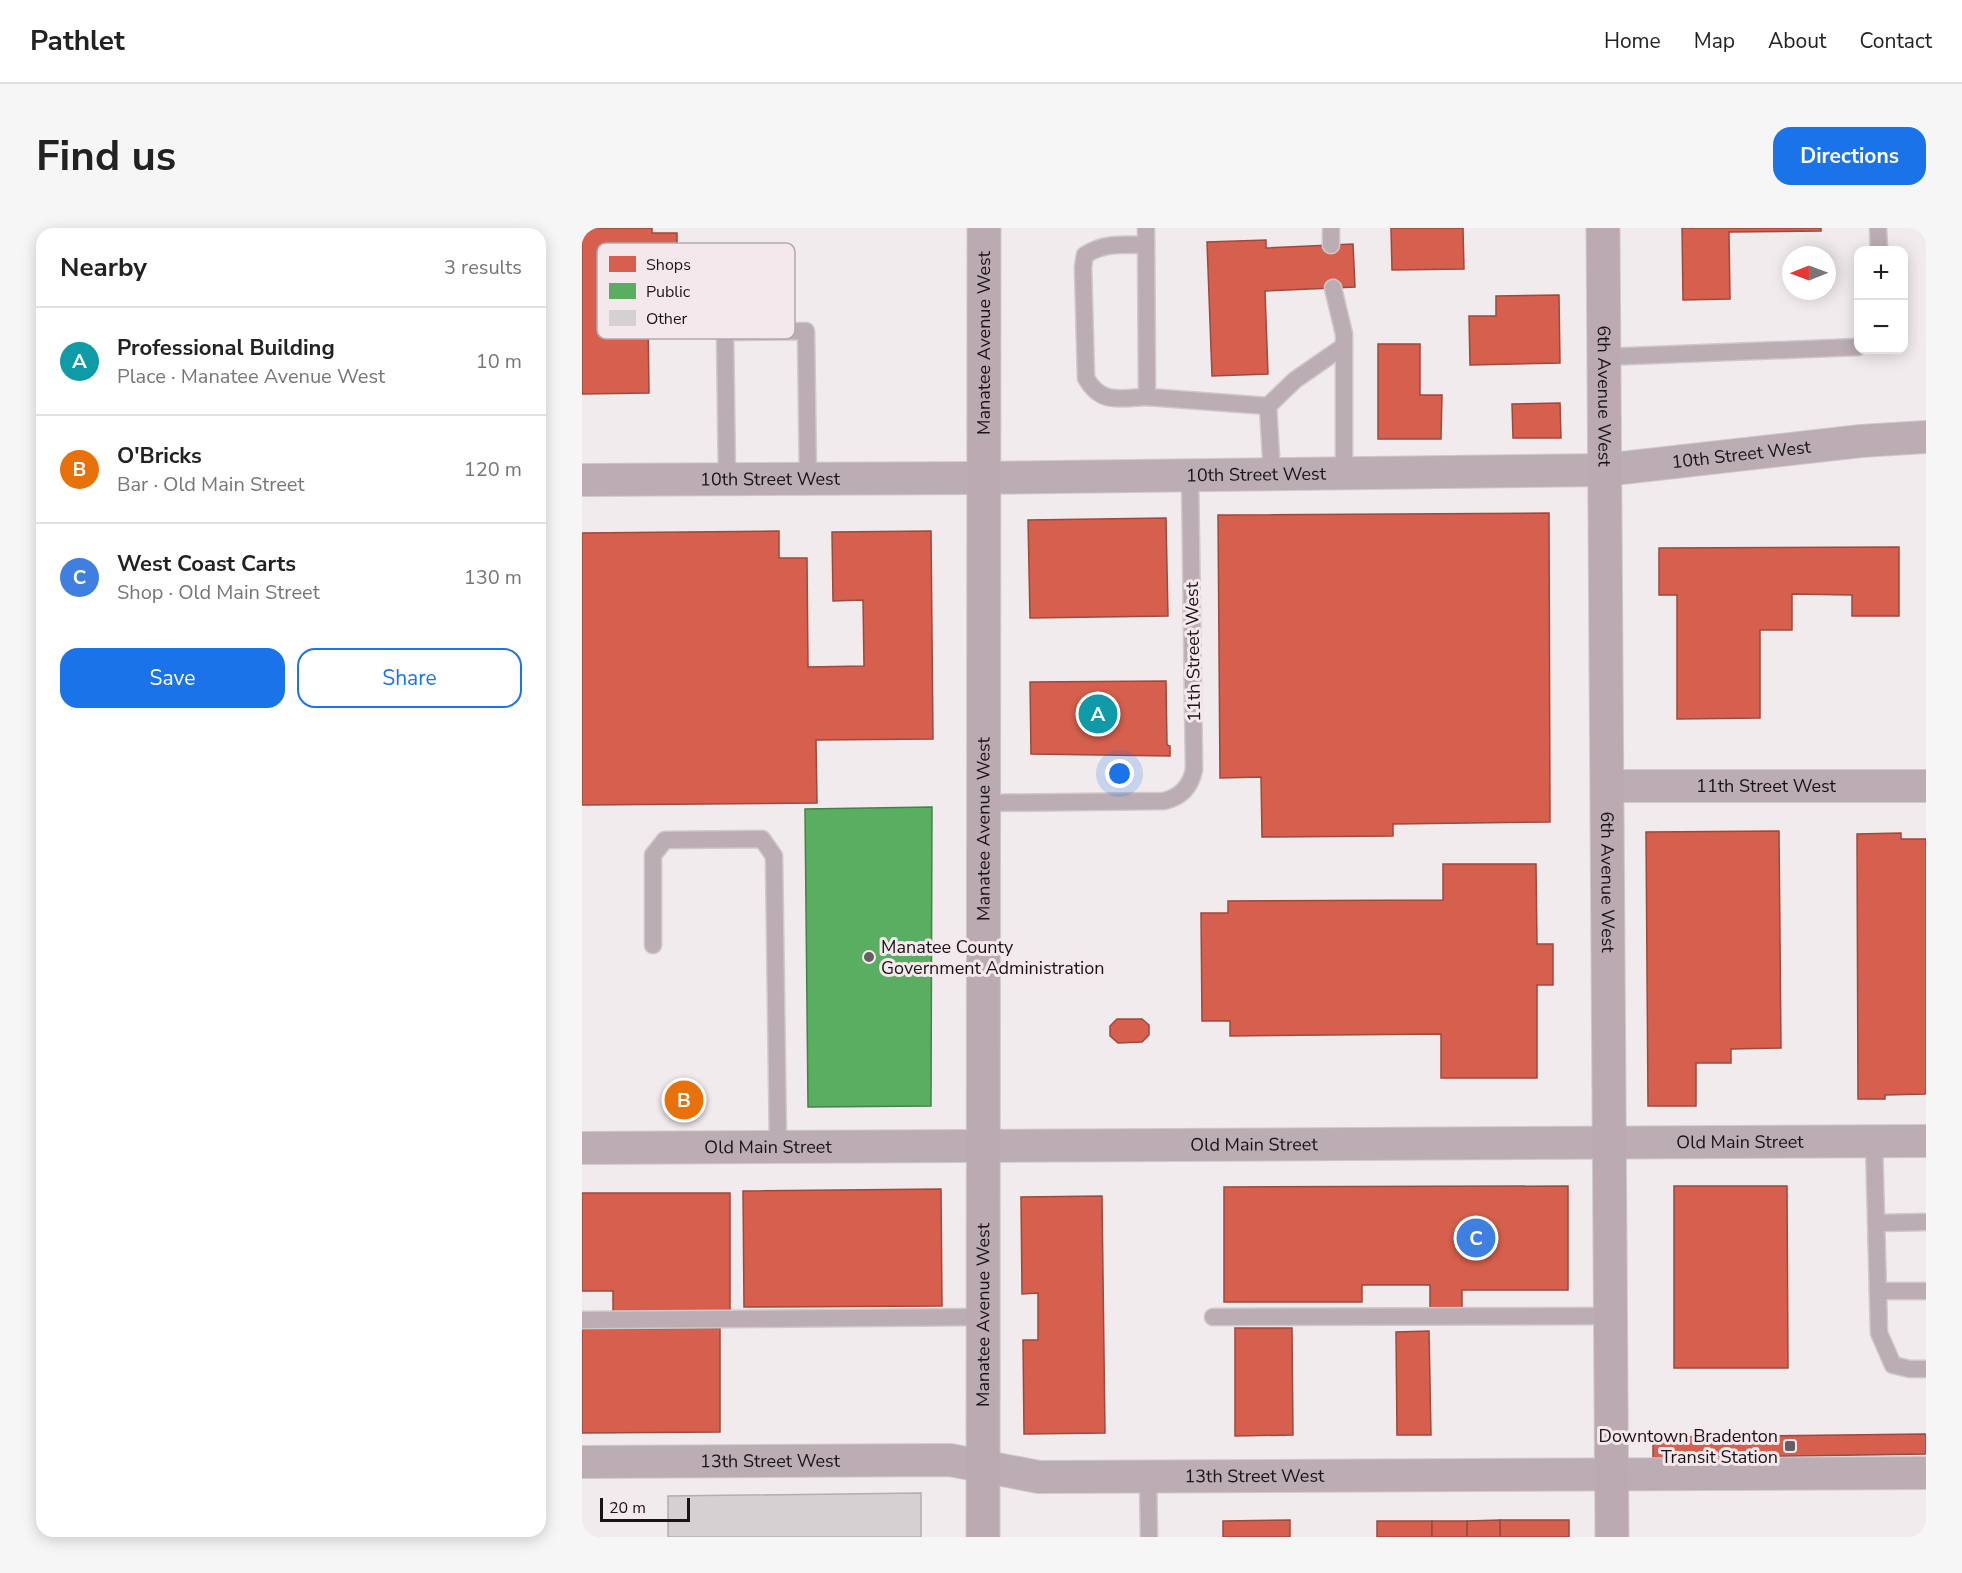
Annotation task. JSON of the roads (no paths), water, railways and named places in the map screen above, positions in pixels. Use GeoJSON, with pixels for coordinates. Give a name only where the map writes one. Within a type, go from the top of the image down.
{"type":"FeatureCollection","features":[{"type":"Feature","properties":{"kind":"main road","name":"Manatee Avenue West"},"geometry":{"type":"LineString","coordinates":[[983,1537],[984,228]]}},
{"type":"Feature","properties":{"kind":"main road","name":"6th Avenue West"},"geometry":{"type":"LineString","coordinates":[[1603,228],[1612,1537]]}},
{"type":"Feature","properties":{"kind":"street","name":"10th Street West"},"geometry":{"type":"LineString","coordinates":[[582,480],[1190,476],[1604,470],[1862,441],[1926,437]]}},
{"type":"Feature","properties":{"kind":"street","name":"11th Street West"},"geometry":{"type":"LineString","coordinates":[[1607,786],[1926,786]]}},
{"type":"Feature","properties":{"kind":"street","name":"Old Main Street"},"geometry":{"type":"LineString","coordinates":[[582,1148],[1926,1141]]}},
{"type":"Feature","properties":{"kind":"street","name":"13th Street West"},"geometry":{"type":"LineString","coordinates":[[582,1462],[950,1460],[1039,1477],[1926,1473]]}},
{"type":"Feature","properties":{"kind":"lane"},"geometry":{"type":"LineString","coordinates":[[1146,228],[1147,397]]}},
{"type":"Feature","properties":{"kind":"lane"},"geometry":{"type":"LineString","coordinates":[[1878,228],[1879,246]]}},
{"type":"Feature","properties":{"kind":"lane"},"geometry":{"type":"LineString","coordinates":[[1146,245],[1097,247],[1085,255],[1083,267],[1086,378],[1101,396],[1268,406],[1295,380],[1344,346]]}},
{"type":"Feature","properties":{"kind":"lane"},"geometry":{"type":"LineString","coordinates":[[1333,288],[1344,334],[1344,473]]}},
{"type":"Feature","properties":{"kind":"lane"},"geometry":{"type":"LineString","coordinates":[[795,331],[806,331],[808,479]]}},
{"type":"Feature","properties":{"kind":"lane"},"geometry":{"type":"LineString","coordinates":[[725,339],[727,480]]}},
{"type":"Feature","properties":{"kind":"lane"},"geometry":{"type":"LineString","coordinates":[[1604,357],[1854,347]]}},
{"type":"Feature","properties":{"kind":"lane"},"geometry":{"type":"LineString","coordinates":[[1268,406],[1272,474]]}},
{"type":"Feature","properties":{"kind":"lane","name":"11th Street West"},"geometry":{"type":"LineString","coordinates":[[984,803],[1164,801],[1181,794],[1193,777],[1190,476]]}},
{"type":"Feature","properties":{"kind":"lane"},"geometry":{"type":"LineString","coordinates":[[653,945],[652,855],[665,840],[762,839],[774,856],[778,1146]]}},
{"type":"Feature","properties":{"kind":"lane"},"geometry":{"type":"LineString","coordinates":[[1874,1141],[1879,1333],[1893,1365],[1910,1369],[1926,1369]]}},
{"type":"Feature","properties":{"kind":"lane"},"geometry":{"type":"LineString","coordinates":[[1876,1222],[1926,1222]]}},
{"type":"Feature","properties":{"kind":"lane"},"geometry":{"type":"LineString","coordinates":[[1878,1291],[1926,1291]]}},
{"type":"Feature","properties":{"kind":"lane"},"geometry":{"type":"LineString","coordinates":[[1213,1317],[1611,1316]]}},
{"type":"Feature","properties":{"kind":"lane"},"geometry":{"type":"LineString","coordinates":[[582,1320],[982,1317]]}},
{"type":"Feature","properties":{"kind":"lane"},"geometry":{"type":"LineString","coordinates":[[1148,1476],[1149,1537]]}},
{"type":"Feature","properties":{"kind":"place","name":"Professional Building"},"geometry":{"type":"Point","coordinates":[1098,714]}},
{"type":"Feature","properties":{"kind":"place","name":"Manatee County Government Administration"},"geometry":{"type":"Point","coordinates":[869,957]}},
{"type":"Feature","properties":{"kind":"place","name":"O'Bricks"},"geometry":{"type":"Point","coordinates":[684,1100]}},
{"type":"Feature","properties":{"kind":"place","name":"West Coast Carts"},"geometry":{"type":"Point","coordinates":[1476,1238]}},
{"type":"Feature","properties":{"kind":"place","name":"Downtown Bradenton Transit Station"},"geometry":{"type":"Point","coordinates":[1790,1446]}}]}
